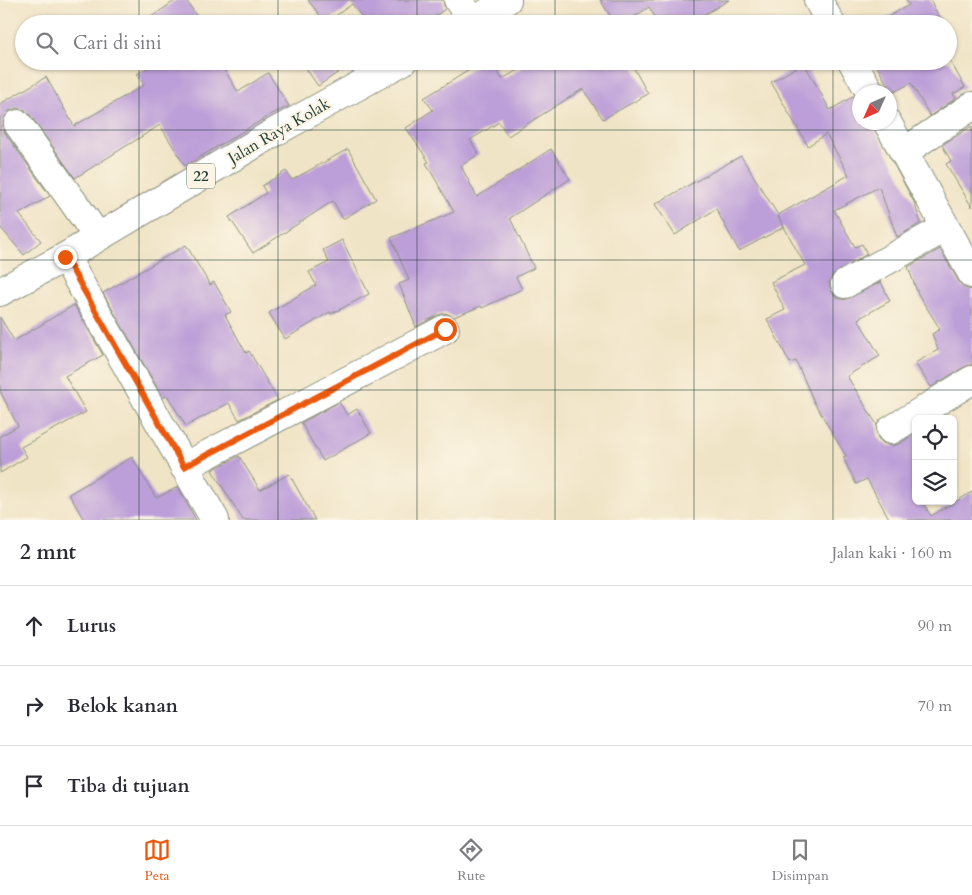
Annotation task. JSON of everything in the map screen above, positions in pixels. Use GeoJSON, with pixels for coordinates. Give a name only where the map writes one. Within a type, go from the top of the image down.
{"type":"FeatureCollection","features":[{"type":"Feature","properties":{"kind":"main road"},"geometry":{"type":"LineString","coordinates":[[467,15],[507,0]]}},
{"type":"Feature","properties":{"kind":"main road"},"geometry":{"type":"LineString","coordinates":[[818,0],[826,15]]}},
{"type":"Feature","properties":{"kind":"main road","name":"Jalan Raya Kolak"},"geometry":{"type":"LineString","coordinates":[[0,292],[65,257],[275,132],[386,70]]}},
{"type":"Feature","properties":{"kind":"main road"},"geometry":{"type":"LineString","coordinates":[[857,70],[866,85]]}},
{"type":"Feature","properties":{"kind":"main road"},"geometry":{"type":"LineString","coordinates":[[904,152],[972,106]]}},
{"type":"Feature","properties":{"kind":"main road"},"geometry":{"type":"LineString","coordinates":[[18,124],[98,237]]}},
{"type":"Feature","properties":{"kind":"main road"},"geometry":{"type":"LineString","coordinates":[[892,130],[972,274]]}},
{"type":"Feature","properties":{"kind":"main road"},"geometry":{"type":"LineString","coordinates":[[845,284],[945,228]]}},
{"type":"Feature","properties":{"kind":"main road"},"geometry":{"type":"LineString","coordinates":[[65,257],[215,520]]}},
{"type":"Feature","properties":{"kind":"main road"},"geometry":{"type":"LineString","coordinates":[[184,467],[445,329]]}},
{"type":"Feature","properties":{"kind":"main road"},"geometry":{"type":"LineString","coordinates":[[891,430],[972,380]]}},
{"type":"Feature","properties":{"kind":"building"},"geometry":{"type":"Polygon","coordinates":[[[176,0],[186,0],[196,15],[154,15],[176,0]]]}},
{"type":"Feature","properties":{"kind":"building"},"geometry":{"type":"Polygon","coordinates":[[[308,0],[443,0],[445,9],[437,15],[360,15],[352,4],[337,15],[320,15],[308,0]]]}},
{"type":"Feature","properties":{"kind":"building"},"geometry":{"type":"Polygon","coordinates":[[[600,0],[729,0],[704,15],[654,15],[649,7],[637,15],[610,15],[600,0]]]}},
{"type":"Feature","properties":{"kind":"building"},"geometry":{"type":"Polygon","coordinates":[[[906,0],[930,0],[938,15],[891,15],[909,5],[906,0]]]}},
{"type":"Feature","properties":{"kind":"building"},"geometry":{"type":"Polygon","coordinates":[[[144,70],[225,70],[238,92],[268,73],[289,106],[270,115],[185,166],[160,125],[75,178],[30,115],[25,110],[17,108],[9,111],[4,118],[3,126],[5,133],[50,196],[19,214],[41,241],[24,255],[0,227],[0,104],[46,77],[74,126],[144,85],[137,74],[144,70]]]}},
{"type":"Feature","properties":{"kind":"building"},"geometry":{"type":"Polygon","coordinates":[[[307,70],[342,70],[318,86],[307,70]]]}},
{"type":"Feature","properties":{"kind":"building"},"geometry":{"type":"Polygon","coordinates":[[[469,70],[496,70],[502,79],[518,70],[635,70],[648,94],[603,119],[583,89],[508,136],[499,122],[470,140],[479,154],[461,166],[477,197],[551,149],[570,179],[510,218],[534,268],[516,277],[522,289],[482,308],[481,306],[454,317],[446,313],[438,315],[416,327],[399,284],[409,280],[391,238],[454,212],[426,163],[429,162],[406,128],[433,110],[424,98],[469,70]]]}},
{"type":"Feature","properties":{"kind":"building"},"geometry":{"type":"Polygon","coordinates":[[[792,70],[808,70],[830,110],[852,97],[852,130],[875,130],[914,202],[921,223],[897,237],[879,187],[834,210],[855,247],[862,244],[867,254],[832,276],[829,284],[837,298],[845,300],[881,282],[890,301],[858,319],[880,356],[847,376],[877,425],[878,438],[883,443],[891,446],[899,444],[912,436],[912,505],[924,505],[931,516],[950,505],[957,505],[957,501],[972,492],[972,520],[890,520],[867,479],[856,484],[843,457],[846,456],[814,402],[796,361],[790,363],[767,319],[785,310],[771,282],[805,265],[778,216],[784,227],[739,251],[716,209],[675,235],[655,204],[741,156],[778,215],[849,175],[826,134],[808,146],[771,82],[792,70]]]}},
{"type":"Feature","properties":{"kind":"building"},"geometry":{"type":"Polygon","coordinates":[[[879,70],[955,70],[965,87],[953,94],[956,98],[930,116],[911,83],[897,90],[897,85],[888,85],[879,70]]]}},
{"type":"Feature","properties":{"kind":"building"},"geometry":{"type":"Polygon","coordinates":[[[972,126],[972,207],[946,164],[951,161],[942,145],[972,126]]]}},
{"type":"Feature","properties":{"kind":"building"},"geometry":{"type":"Polygon","coordinates":[[[348,149],[376,199],[343,219],[333,201],[253,253],[229,217],[266,193],[262,186],[286,171],[292,180],[348,149]]]}},
{"type":"Feature","properties":{"kind":"building"},"geometry":{"type":"Polygon","coordinates":[[[342,240],[369,294],[331,314],[330,312],[285,339],[269,313],[316,285],[309,272],[329,262],[323,250],[342,240]]]}},
{"type":"Feature","properties":{"kind":"building"},"geometry":{"type":"Polygon","coordinates":[[[186,245],[210,285],[214,282],[231,312],[225,315],[246,353],[249,351],[278,400],[239,420],[229,403],[186,426],[167,395],[163,398],[103,293],[186,245]]]}},
{"type":"Feature","properties":{"kind":"building"},"geometry":{"type":"Polygon","coordinates":[[[940,249],[959,282],[964,288],[972,290],[972,364],[931,387],[915,363],[938,350],[932,334],[940,329],[918,294],[908,267],[940,249]]]}},
{"type":"Feature","properties":{"kind":"building"},"geometry":{"type":"Polygon","coordinates":[[[74,305],[103,355],[65,376],[86,412],[21,447],[27,457],[0,473],[0,436],[18,426],[0,391],[0,317],[14,341],[74,305]]]}},
{"type":"Feature","properties":{"kind":"building"},"geometry":{"type":"Polygon","coordinates":[[[339,402],[347,415],[357,409],[371,433],[323,461],[301,423],[339,402]]]}},
{"type":"Feature","properties":{"kind":"building"},"geometry":{"type":"Polygon","coordinates":[[[239,456],[260,490],[289,474],[315,520],[243,520],[212,470],[239,456]]]}},
{"type":"Feature","properties":{"kind":"building"},"geometry":{"type":"Polygon","coordinates":[[[132,457],[156,498],[178,487],[196,520],[84,520],[69,494],[132,457]]]}},
{"type":"Feature","properties":{"kind":"route"},"geometry":{"type":"LineString","coordinates":[[65,257],[168,435],[184,467],[445,329]]}}]}
